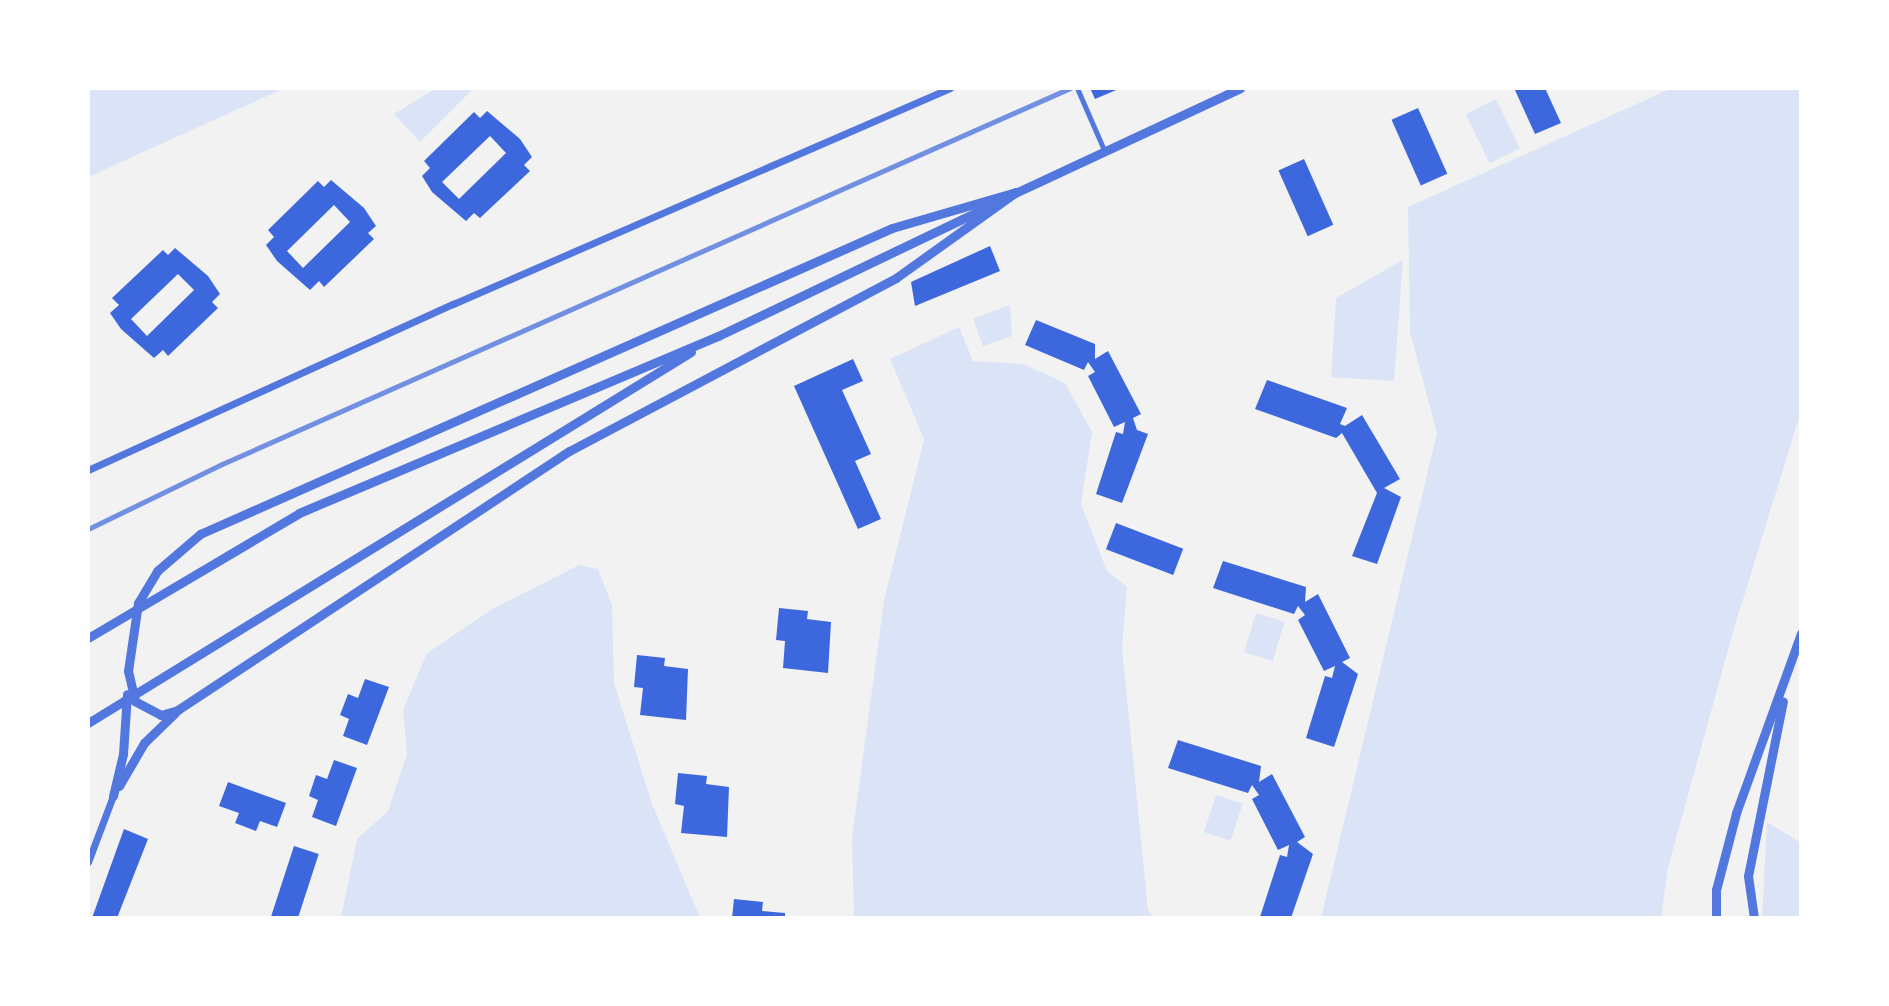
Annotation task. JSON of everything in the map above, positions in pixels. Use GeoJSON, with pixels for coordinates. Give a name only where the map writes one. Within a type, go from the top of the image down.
{"type":"FeatureCollection","features":[{"type":"Feature","properties":{"kind":"street"},"geometry":{"type":"LineString","coordinates":[[88,470],[425,316],[950,88]]}},
{"type":"Feature","properties":{"kind":"street"},"geometry":{"type":"LineString","coordinates":[[1077,88],[1105,152]]}},
{"type":"Feature","properties":{"kind":"street"},"geometry":{"type":"LineString","coordinates":[[88,638],[203,567],[299,513],[718,336],[1240,88]]}},
{"type":"Feature","properties":{"kind":"street"},"geometry":{"type":"LineString","coordinates":[[88,862],[113,796],[123,754],[128,671],[138,603],[157,571],[200,534],[892,228],[1016,192]]}},
{"type":"Feature","properties":{"kind":"street"},"geometry":{"type":"LineString","coordinates":[[113,796],[144,743],[178,710],[569,451],[896,278],[1016,192]]}},
{"type":"Feature","properties":{"kind":"street"},"geometry":{"type":"LineString","coordinates":[[88,723],[210,644],[718,336]]}},
{"type":"Feature","properties":{"kind":"street"},"geometry":{"type":"LineString","coordinates":[[1716,918],[1716,890],[1736,813],[1789,674],[1801,633]]}},
{"type":"Feature","properties":{"kind":"street"},"geometry":{"type":"LineString","coordinates":[[128,671],[135,701],[146,711],[161,715],[178,710]]}},
{"type":"Feature","properties":{"kind":"street"},"geometry":{"type":"LineString","coordinates":[[1754,918],[1748,876],[1789,674]]}},
{"type":"Feature","properties":{"kind":"shaded area"},"geometry":{"type":"Polygon","coordinates":[[[88,88],[285,88],[88,177],[88,88]]]}},
{"type":"Feature","properties":{"kind":"shaded area"},"geometry":{"type":"Polygon","coordinates":[[[436,88],[472,90],[420,142],[394,114],[436,88]]]}},
{"type":"Feature","properties":{"kind":"shaded area"},"geometry":{"type":"Polygon","coordinates":[[[1672,88],[1801,88],[1801,411],[1733,632],[1668,868],[1661,918],[1321,918],[1437,433],[1410,332],[1408,207],[1672,88]]]}},
{"type":"Feature","properties":{"kind":"shaded area"},"geometry":{"type":"Polygon","coordinates":[[[1496,99],[1520,148],[1490,163],[1465,114],[1496,99]]]}},
{"type":"Feature","properties":{"kind":"shaded area"},"geometry":{"type":"Polygon","coordinates":[[[1403,260],[1394,381],[1331,377],[1336,298],[1403,260]]]}},
{"type":"Feature","properties":{"kind":"shaded area"},"geometry":{"type":"Polygon","coordinates":[[[1010,305],[1012,336],[983,346],[973,319],[1010,305]]]}},
{"type":"Feature","properties":{"kind":"shaded area"},"geometry":{"type":"Polygon","coordinates":[[[959,327],[973,361],[1023,364],[1065,383],[1092,432],[1081,504],[1107,571],[1127,587],[1122,648],[1148,910],[1154,918],[854,918],[852,838],[884,601],[924,439],[890,359],[959,327]]]}},
{"type":"Feature","properties":{"kind":"shaded area"},"geometry":{"type":"Polygon","coordinates":[[[579,565],[598,569],[612,605],[614,683],[651,801],[700,918],[341,918],[357,839],[388,811],[407,754],[403,710],[427,653],[494,608],[579,565]]]}},
{"type":"Feature","properties":{"kind":"shaded area"},"geometry":{"type":"Polygon","coordinates":[[[1256,613],[1285,622],[1273,661],[1244,652],[1256,613]]]}},
{"type":"Feature","properties":{"kind":"shaded area"},"geometry":{"type":"Polygon","coordinates":[[[1216,795],[1243,804],[1231,841],[1204,832],[1216,795]]]}},
{"type":"Feature","properties":{"kind":"shaded area"},"geometry":{"type":"Polygon","coordinates":[[[1767,822],[1801,843],[1801,918],[1762,918],[1767,822]]]}},
{"type":"Feature","properties":{"kind":"building"},"geometry":{"type":"Polygon","coordinates":[[[1090,88],[1121,88],[1095,99],[1090,88]]]}},
{"type":"Feature","properties":{"kind":"building"},"geometry":{"type":"Polygon","coordinates":[[[1514,88],[1545,88],[1561,123],[1535,134],[1514,88]]]}},
{"type":"Feature","properties":{"kind":"building"},"geometry":{"type":"Polygon","coordinates":[[[1418,108],[1447,174],[1421,186],[1392,120],[1418,108]]]}},
{"type":"Feature","properties":{"kind":"building"},"geometry":{"type":"Polygon","coordinates":[[[487,111],[520,139],[532,157],[524,165],[530,171],[480,218],[474,213],[466,221],[432,192],[422,176],[430,168],[424,161],[474,112],[480,118],[487,111]],[[490,136],[442,182],[459,199],[506,153],[490,136]]]}},
{"type":"Feature","properties":{"kind":"building"},"geometry":{"type":"Polygon","coordinates":[[[1304,159],[1333,225],[1308,236],[1278,170],[1304,159]]]}},
{"type":"Feature","properties":{"kind":"building"},"geometry":{"type":"Polygon","coordinates":[[[331,180],[364,208],[376,226],[368,233],[374,239],[324,287],[319,281],[310,290],[277,261],[266,245],[274,237],[268,230],[318,181],[324,187],[331,180]],[[334,205],[287,251],[303,268],[350,222],[334,205]]]}},
{"type":"Feature","properties":{"kind":"building"},"geometry":{"type":"Polygon","coordinates":[[[990,246],[1000,271],[915,306],[911,282],[990,246]]]}},
{"type":"Feature","properties":{"kind":"building"},"geometry":{"type":"Polygon","coordinates":[[[175,248],[208,276],[220,294],[212,302],[218,308],[168,356],[163,350],[154,358],[121,329],[110,313],[119,305],[112,298],[163,250],[168,255],[175,248]],[[178,274],[131,319],[147,336],[194,290],[178,274]]]}},
{"type":"Feature","properties":{"kind":"building"},"geometry":{"type":"Polygon","coordinates":[[[1036,320],[1095,344],[1095,359],[1108,351],[1141,414],[1133,418],[1137,430],[1148,434],[1122,503],[1096,494],[1116,432],[1123,434],[1125,422],[1114,427],[1088,376],[1095,372],[1088,362],[1084,370],[1025,345],[1036,320]]]}},
{"type":"Feature","properties":{"kind":"building"},"geometry":{"type":"Polygon","coordinates":[[[853,359],[863,381],[842,390],[871,454],[855,461],[881,519],[858,529],[794,386],[853,359]]]}},
{"type":"Feature","properties":{"kind":"building"},"geometry":{"type":"Polygon","coordinates":[[[1267,380],[1347,408],[1340,424],[1345,426],[1362,415],[1400,479],[1384,488],[1401,497],[1377,564],[1352,556],[1377,493],[1342,433],[1336,438],[1255,409],[1267,380]]]}},
{"type":"Feature","properties":{"kind":"building"},"geometry":{"type":"Polygon","coordinates":[[[1116,523],[1183,549],[1173,575],[1106,549],[1116,523]]]}},
{"type":"Feature","properties":{"kind":"building"},"geometry":{"type":"Polygon","coordinates":[[[1223,561],[1306,587],[1305,602],[1318,594],[1350,658],[1342,662],[1358,674],[1334,747],[1306,738],[1325,676],[1332,678],[1335,666],[1324,671],[1298,620],[1305,615],[1298,606],[1294,614],[1213,588],[1223,561]]]}},
{"type":"Feature","properties":{"kind":"building"},"geometry":{"type":"Polygon","coordinates":[[[779,608],[808,611],[807,619],[831,622],[828,673],[783,668],[785,641],[776,640],[779,608]]]}},
{"type":"Feature","properties":{"kind":"building"},"geometry":{"type":"Polygon","coordinates":[[[637,655],[665,658],[664,666],[688,669],[686,720],[640,715],[643,688],[634,687],[637,655]]]}},
{"type":"Feature","properties":{"kind":"building"},"geometry":{"type":"Polygon","coordinates":[[[365,679],[389,687],[367,745],[343,736],[349,719],[340,715],[348,694],[358,698],[365,679]]]}},
{"type":"Feature","properties":{"kind":"building"},"geometry":{"type":"Polygon","coordinates":[[[1178,740],[1261,766],[1259,782],[1272,774],[1305,837],[1297,842],[1313,854],[1291,918],[1260,917],[1280,855],[1287,857],[1289,845],[1278,850],[1252,799],[1259,795],[1252,785],[1248,793],[1168,768],[1178,740]]]}},
{"type":"Feature","properties":{"kind":"building"},"geometry":{"type":"Polygon","coordinates":[[[334,760],[357,768],[336,826],[312,817],[318,800],[309,796],[316,775],[327,779],[334,760]]]}},
{"type":"Feature","properties":{"kind":"building"},"geometry":{"type":"Polygon","coordinates":[[[678,773],[707,776],[706,784],[729,787],[727,837],[681,833],[684,806],[675,804],[678,773]]]}},
{"type":"Feature","properties":{"kind":"building"},"geometry":{"type":"Polygon","coordinates":[[[228,782],[286,803],[277,827],[260,821],[256,831],[235,823],[239,813],[219,806],[228,782]]]}},
{"type":"Feature","properties":{"kind":"building"},"geometry":{"type":"Polygon","coordinates":[[[124,829],[148,839],[117,918],[92,918],[124,829]]]}},
{"type":"Feature","properties":{"kind":"building"},"geometry":{"type":"Polygon","coordinates":[[[294,846],[319,854],[298,918],[271,918],[294,846]]]}},
{"type":"Feature","properties":{"kind":"building"},"geometry":{"type":"Polygon","coordinates":[[[734,899],[763,902],[762,911],[785,913],[785,918],[732,918],[734,899]]]}},
{"type":"Feature","properties":{"kind":"railway"},"geometry":{"type":"LineString","coordinates":[[88,529],[222,464],[1070,88]]}}]}
